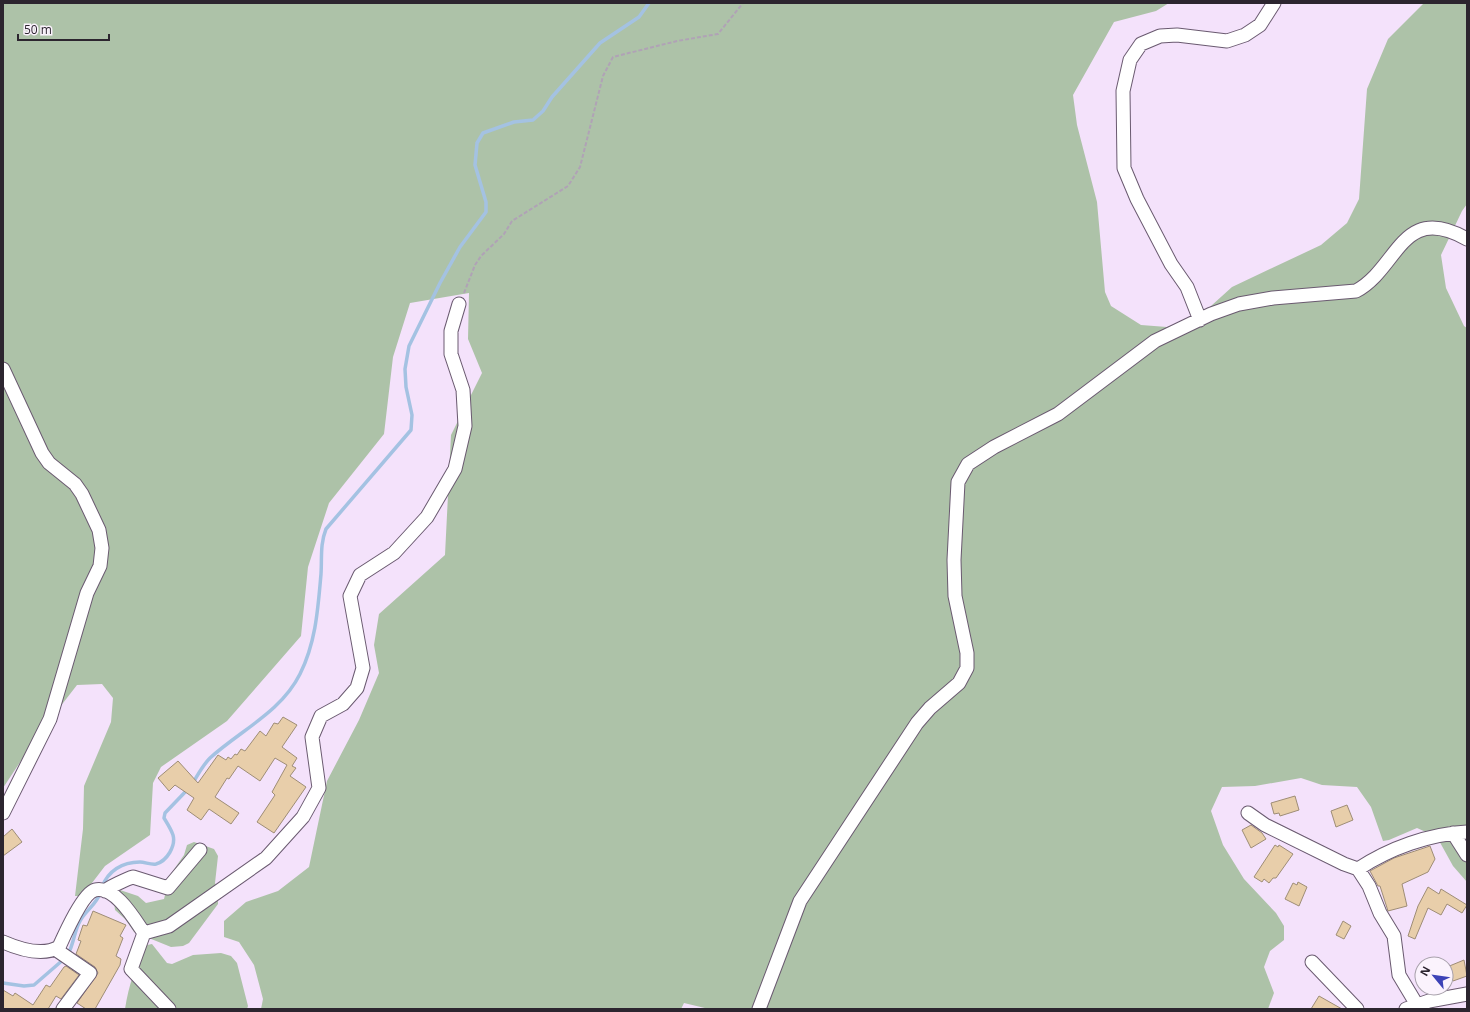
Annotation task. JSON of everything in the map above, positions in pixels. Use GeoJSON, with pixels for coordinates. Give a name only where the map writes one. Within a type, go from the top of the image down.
{"type":"FeatureCollection","features":[{"type":"Feature","properties":{"kind":"street"},"geometry":{"type":"LineString","coordinates":[[1200,320],[1187,287],[1171,264],[1137,199],[1124,168],[1123,91],[1130,60],[1141,44],[1160,36],[1177,35],[1227,40],[1245,35],[1260,25],[1274,3]]}},
{"type":"Feature","properties":{"kind":"street"},"geometry":{"type":"LineString","coordinates":[[759,1009],[792,920],[810,883],[918,723],[930,708],[953,689],[965,676],[967,668],[967,654],[955,596],[954,560],[957,490],[961,474],[968,464],[977,457],[1058,414],[1155,341],[1200,320],[1239,304],[1289,295],[1336,294],[1356,291],[1376,277],[1404,239],[1425,230],[1437,229],[1460,235],[1467,239]]}},
{"type":"Feature","properties":{"kind":"street"},"geometry":{"type":"LineString","coordinates":[[144,933],[169,926],[266,858],[303,817],[320,788],[312,737],[321,716],[343,704],[357,688],[363,668],[350,596],[360,575],[394,553],[427,517],[455,469],[465,426],[463,390],[451,354],[451,331],[459,304]]}},
{"type":"Feature","properties":{"kind":"street"},"geometry":{"type":"LineString","coordinates":[[3,369],[42,453],[49,463],[74,484],[82,494],[99,530],[102,548],[100,566],[88,593],[50,719],[3,813]]}},
{"type":"Feature","properties":{"kind":"street"},"geometry":{"type":"LineString","coordinates":[[1248,813],[1265,825],[1344,864],[1358,869],[1369,886],[1380,913],[1394,936],[1399,975],[1412,1007],[1467,994]]}},
{"type":"Feature","properties":{"kind":"street"},"geometry":{"type":"LineString","coordinates":[[1358,869],[1372,860],[1412,842],[1439,834],[1467,832]]}},
{"type":"Feature","properties":{"kind":"street"},"geometry":{"type":"LineString","coordinates":[[1454,833],[1467,855]]}},
{"type":"Feature","properties":{"kind":"street"},"geometry":{"type":"LineString","coordinates":[[62,954],[58,947],[91,892],[101,890],[133,878],[168,888],[200,850]]}},
{"type":"Feature","properties":{"kind":"street"},"geometry":{"type":"LineString","coordinates":[[101,890],[117,898],[128,910],[144,933]]}},
{"type":"Feature","properties":{"kind":"street"},"geometry":{"type":"LineString","coordinates":[[144,933],[132,969],[169,1009]]}},
{"type":"Feature","properties":{"kind":"street"},"geometry":{"type":"LineString","coordinates":[[3,942],[22,950],[53,950],[62,954],[90,973],[63,1009]]}},
{"type":"Feature","properties":{"kind":"street"},"geometry":{"type":"LineString","coordinates":[[1312,962],[1357,1009]]}},
{"type":"Feature","properties":{"kind":"path"},"geometry":{"type":"LineString","coordinates":[[459,304],[475,265],[481,256],[504,234],[512,221],[568,186],[580,167],[603,76],[613,57],[677,41],[718,34],[743,3]]}},
{"type":"Feature","properties":{"kind":"green space"},"geometry":{"type":"Polygon","coordinates":[[[3,3],[1169,3],[1156,11],[1114,22],[1073,95],[1077,125],[1097,202],[1105,292],[1111,306],[1141,325],[1167,327],[1201,315],[1232,287],[1321,245],[1347,223],[1359,199],[1367,89],[1388,39],[1424,3],[1467,3],[1467,204],[1462,211],[1441,255],[1446,288],[1464,326],[1467,328],[1467,882],[1453,866],[1437,837],[1417,828],[1389,840],[1383,841],[1371,807],[1357,787],[1322,785],[1301,778],[1255,786],[1222,787],[1211,811],[1223,845],[1244,879],[1276,913],[1284,926],[1284,940],[1270,951],[1264,967],[1274,993],[1268,1009],[709,1009],[684,1003],[681,1009],[261,1009],[263,999],[254,965],[239,942],[224,937],[224,921],[246,902],[278,891],[309,867],[327,781],[359,720],[379,673],[374,645],[379,614],[445,555],[451,435],[482,373],[468,339],[469,293],[410,303],[393,357],[384,434],[329,503],[308,567],[301,636],[227,721],[161,767],[153,783],[150,835],[105,866],[82,896],[75,896],[83,829],[84,786],[111,722],[113,698],[102,684],[77,685],[36,738],[3,788],[3,3]]]}},
{"type":"Feature","properties":{"kind":"green space"},"geometry":{"type":"Polygon","coordinates":[[[194,842],[214,849],[218,856],[215,883],[218,888],[218,904],[189,943],[183,946],[171,947],[134,932],[125,919],[115,910],[114,902],[120,890],[138,896],[146,903],[164,899],[170,875],[184,855],[187,845],[194,842]]]}},
{"type":"Feature","properties":{"kind":"green space"},"geometry":{"type":"Polygon","coordinates":[[[152,944],[167,963],[172,964],[193,955],[221,953],[231,956],[237,963],[248,1006],[247,1009],[125,1009],[128,992],[136,968],[147,945],[152,944]]]}},
{"type":"Feature","properties":{"kind":"building"},"geometry":{"type":"Polygon","coordinates":[[[283,717],[297,725],[282,747],[297,758],[292,766],[296,768],[290,776],[306,787],[274,833],[257,822],[275,795],[272,792],[287,765],[275,758],[260,781],[238,766],[229,779],[227,778],[215,797],[239,813],[231,824],[209,809],[201,820],[187,810],[194,798],[175,785],[169,791],[158,778],[178,761],[198,783],[218,755],[226,760],[228,757],[231,759],[235,754],[237,755],[241,749],[245,751],[260,731],[266,736],[274,723],[278,724],[283,717]]]}},
{"type":"Feature","properties":{"kind":"building"},"geometry":{"type":"Polygon","coordinates":[[[1295,796],[1299,810],[1280,816],[1279,813],[1274,814],[1271,803],[1295,796]]]}},
{"type":"Feature","properties":{"kind":"building"},"geometry":{"type":"Polygon","coordinates":[[[1347,805],[1353,820],[1336,827],[1331,811],[1347,805]]]}},
{"type":"Feature","properties":{"kind":"building"},"geometry":{"type":"Polygon","coordinates":[[[1251,825],[1262,833],[1266,839],[1251,848],[1242,830],[1251,825]]]}},
{"type":"Feature","properties":{"kind":"building"},"geometry":{"type":"Polygon","coordinates":[[[12,829],[22,842],[3,856],[3,837],[12,829]]]}},
{"type":"Feature","properties":{"kind":"building"},"geometry":{"type":"Polygon","coordinates":[[[1275,845],[1278,847],[1279,845],[1293,854],[1276,878],[1273,878],[1269,883],[1264,879],[1262,882],[1254,877],[1275,845]]]}},
{"type":"Feature","properties":{"kind":"building"},"geometry":{"type":"Polygon","coordinates":[[[1430,846],[1435,859],[1428,872],[1402,884],[1407,906],[1388,911],[1380,886],[1378,886],[1370,871],[1394,858],[1430,846]]]}},
{"type":"Feature","properties":{"kind":"building"},"geometry":{"type":"Polygon","coordinates":[[[1298,882],[1307,887],[1299,906],[1285,899],[1293,883],[1297,885],[1298,882]]]}},
{"type":"Feature","properties":{"kind":"building"},"geometry":{"type":"Polygon","coordinates":[[[1428,887],[1439,894],[1441,889],[1467,905],[1462,913],[1447,904],[1441,915],[1428,908],[1415,939],[1408,936],[1418,906],[1428,887]]]}},
{"type":"Feature","properties":{"kind":"building"},"geometry":{"type":"Polygon","coordinates":[[[93,911],[126,925],[120,936],[123,938],[116,956],[121,959],[120,965],[95,1009],[86,1009],[77,1003],[98,973],[95,967],[76,954],[81,941],[78,940],[83,925],[87,926],[93,911]]]}},
{"type":"Feature","properties":{"kind":"building"},"geometry":{"type":"Polygon","coordinates":[[[1343,921],[1351,926],[1344,939],[1336,935],[1343,921]]]}},
{"type":"Feature","properties":{"kind":"building"},"geometry":{"type":"Polygon","coordinates":[[[1464,960],[1467,976],[1454,981],[1454,964],[1464,960]]]}},
{"type":"Feature","properties":{"kind":"building"},"geometry":{"type":"Polygon","coordinates":[[[66,966],[79,975],[61,999],[56,996],[48,1009],[3,1009],[3,990],[13,996],[15,993],[33,1005],[46,985],[50,987],[66,966]]]}},
{"type":"Feature","properties":{"kind":"building"},"geometry":{"type":"Polygon","coordinates":[[[1319,996],[1342,1009],[1311,1009],[1319,996]]]}},
{"type":"Feature","properties":{"kind":"waterway"},"geometry":{"type":"LineString","coordinates":[[193,783],[210,758],[260,720],[292,687],[300,674],[310,650],[313,637],[319,599],[322,546],[326,529],[411,430],[412,415],[406,387],[405,369],[409,346],[440,283],[460,247],[486,212],[486,202],[475,165],[477,143],[483,133],[514,122],[533,120],[543,111],[552,97],[600,43],[639,17],[649,3]]}},
{"type":"Feature","properties":{"kind":"waterway"},"geometry":{"type":"LineString","coordinates":[[102,887],[108,876],[116,868],[133,862],[156,864],[164,860],[172,848],[174,839],[164,818],[165,813],[188,789]]}},
{"type":"Feature","properties":{"kind":"waterway"},"geometry":{"type":"LineString","coordinates":[[68,954],[80,921],[96,901],[100,893]]}},
{"type":"Feature","properties":{"kind":"waterway"},"geometry":{"type":"LineString","coordinates":[[3,983],[24,986],[34,985],[64,959]]}}]}
